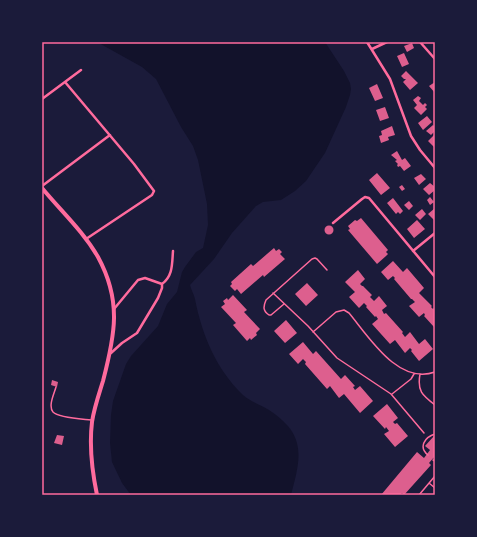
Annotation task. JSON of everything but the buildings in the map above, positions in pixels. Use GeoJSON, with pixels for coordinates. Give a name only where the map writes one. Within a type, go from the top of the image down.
{"type":"FeatureCollection","features":[{"type":"Feature","properties":{"kind":"main road"},"geometry":{"type":"LineString","coordinates":[[42,187],[86,239],[105,271],[112,295],[115,319],[110,353],[92,420],[91,451],[97,495]]}},
{"type":"Feature","properties":{"kind":"street"},"geometry":{"type":"LineString","coordinates":[[367,42],[390,79],[411,136],[435,168]]}},
{"type":"Feature","properties":{"kind":"street"},"geometry":{"type":"LineString","coordinates":[[372,49],[387,42]]}},
{"type":"Feature","properties":{"kind":"street"},"geometry":{"type":"LineString","coordinates":[[420,42],[435,59]]}},
{"type":"Feature","properties":{"kind":"street"},"geometry":{"type":"LineString","coordinates":[[42,99],[81,70]]}},
{"type":"Feature","properties":{"kind":"street"},"geometry":{"type":"LineString","coordinates":[[65,82],[134,164],[154,191],[152,195],[86,239]]}},
{"type":"Feature","properties":{"kind":"street"},"geometry":{"type":"LineString","coordinates":[[42,187],[110,135]]}},
{"type":"Feature","properties":{"kind":"street"},"geometry":{"type":"LineString","coordinates":[[333,223],[366,197],[369,198],[435,277]]}},
{"type":"Feature","properties":{"kind":"street"},"geometry":{"type":"LineString","coordinates":[[413,251],[435,233]]}},
{"type":"Feature","properties":{"kind":"street"},"geometry":{"type":"LineString","coordinates":[[110,353],[137,333],[158,298],[162,284],[167,280],[171,271],[172,251]]}},
{"type":"Feature","properties":{"kind":"street"},"geometry":{"type":"LineString","coordinates":[[114,309],[138,280],[146,278],[162,284]]}},
{"type":"Feature","properties":{"kind":"lane"},"geometry":{"type":"LineString","coordinates":[[284,304],[271,315],[266,313],[264,305],[266,300],[315,258],[327,270]]}},
{"type":"Feature","properties":{"kind":"lane"},"geometry":{"type":"LineString","coordinates":[[273,293],[337,358],[391,394],[424,433]]}},
{"type":"Feature","properties":{"kind":"lane"},"geometry":{"type":"LineString","coordinates":[[313,332],[336,312],[344,310],[349,313],[383,354],[399,367],[414,374],[435,372]]}},
{"type":"Feature","properties":{"kind":"lane"},"geometry":{"type":"LineString","coordinates":[[391,394],[411,379],[414,374]]}},
{"type":"Feature","properties":{"kind":"lane"},"geometry":{"type":"LineString","coordinates":[[420,374],[419,389],[435,406]]}},
{"type":"Feature","properties":{"kind":"lane"},"geometry":{"type":"LineString","coordinates":[[56,387],[52,404],[52,410],[54,413],[62,416],[92,420]]}},
{"type":"Feature","properties":{"kind":"lane"},"geometry":{"type":"LineString","coordinates":[[428,455],[422,447],[431,435],[435,434]]}},
{"type":"Feature","properties":{"kind":"lane"},"geometry":{"type":"LineString","coordinates":[[419,495],[435,477]]}},
{"type":"Feature","properties":{"kind":"lane"},"geometry":{"type":"LineString","coordinates":[[429,482],[435,488]]}},
{"type":"Feature","properties":{"kind":"shaded area"},"geometry":{"type":"Polygon","coordinates":[[[97,42],[325,42],[350,83],[350,95],[346,107],[325,153],[306,181],[295,191],[281,200],[263,202],[256,206],[232,233],[214,259],[190,285],[195,297],[206,338],[225,374],[233,385],[249,400],[269,410],[281,419],[290,428],[295,438],[298,448],[298,458],[291,495],[131,495],[122,483],[112,462],[110,443],[113,401],[126,364],[131,356],[158,326],[167,304],[177,292],[182,272],[196,252],[203,248],[208,225],[207,204],[198,160],[193,146],[181,127],[156,79],[142,67],[97,42]]]}}]}
